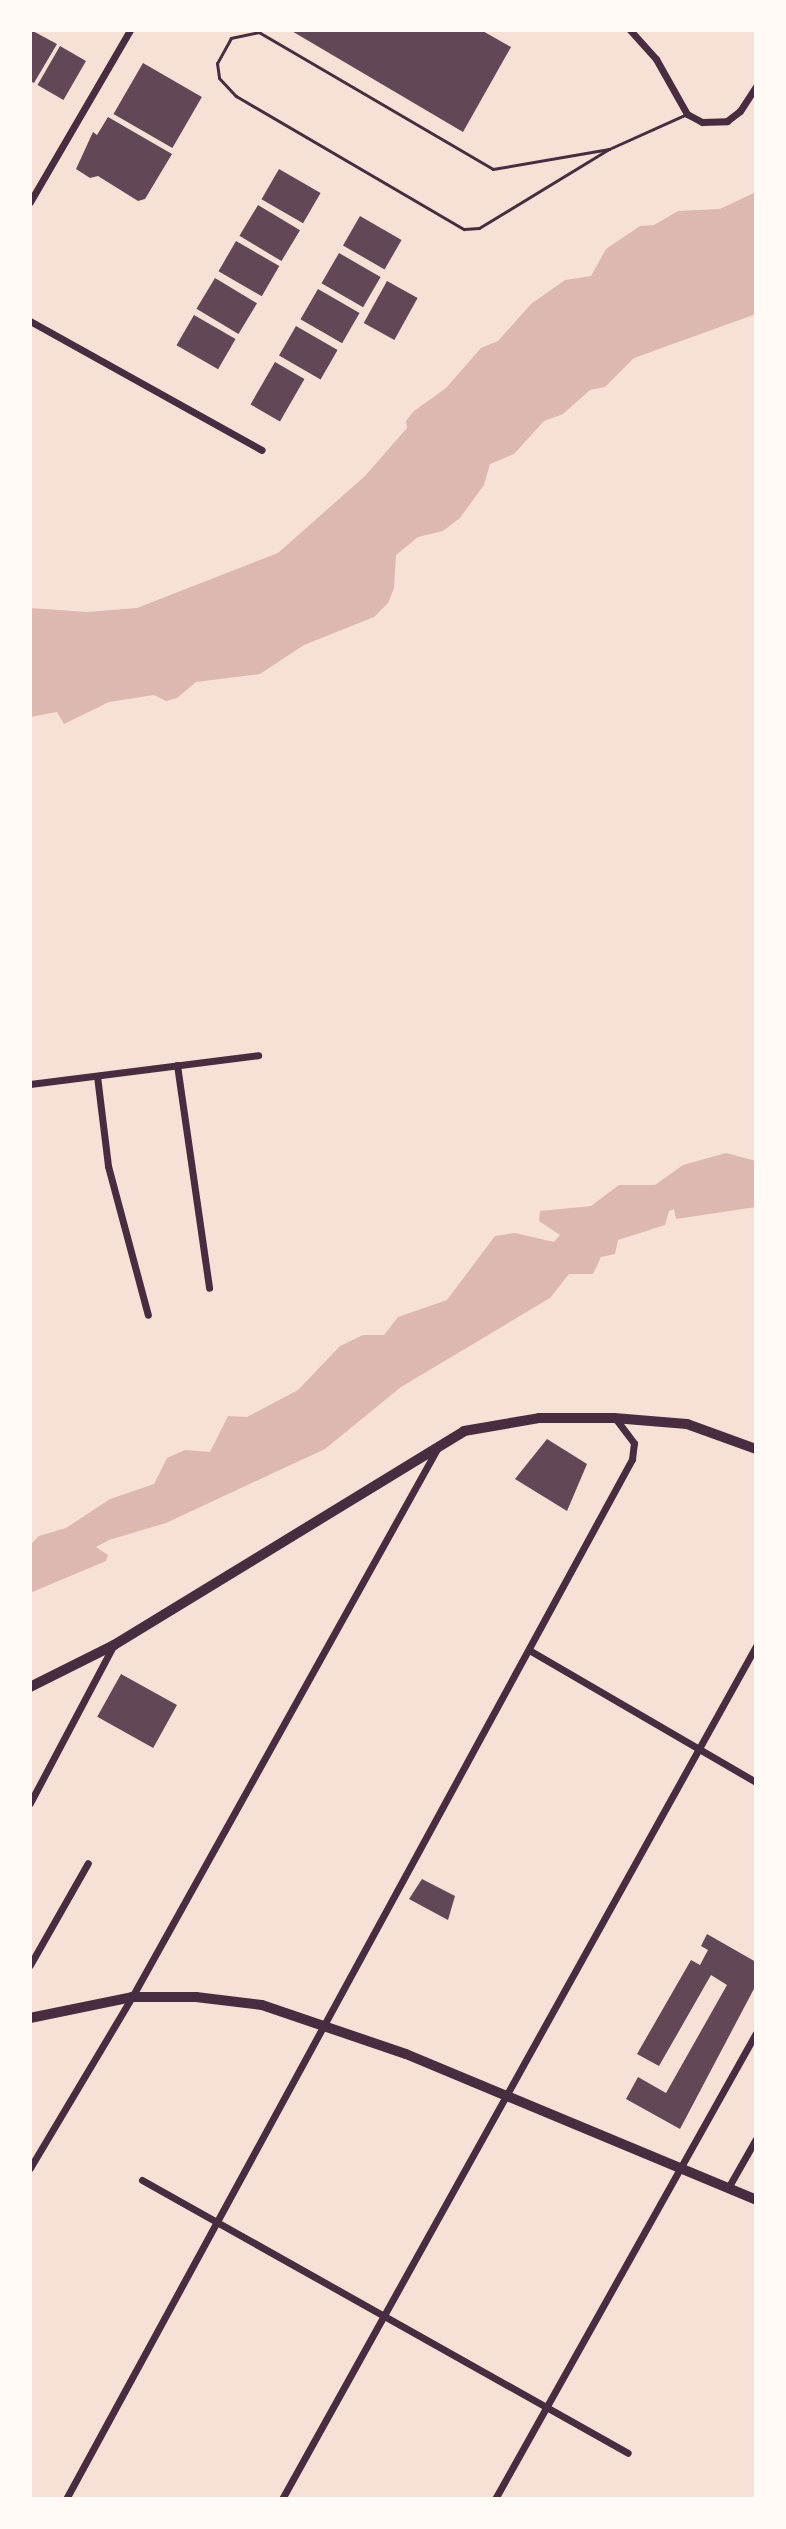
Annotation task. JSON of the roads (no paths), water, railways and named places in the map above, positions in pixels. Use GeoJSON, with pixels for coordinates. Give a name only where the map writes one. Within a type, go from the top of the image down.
{"type":"FeatureCollection","features":[{"type":"Feature","properties":{"kind":"main road"},"geometry":{"type":"LineString","coordinates":[[30,1687],[114,1645],[440,1444],[487,1425],[539,1418],[614,1418],[699,1426],[756,1449]]}},
{"type":"Feature","properties":{"kind":"main road"},"geometry":{"type":"LineString","coordinates":[[30,2018],[132,1997],[196,1997],[262,2005],[324,2023],[507,2095],[756,2200]]}},
{"type":"Feature","properties":{"kind":"street"},"geometry":{"type":"LineString","coordinates":[[30,202],[130,30]]}},
{"type":"Feature","properties":{"kind":"street"},"geometry":{"type":"LineString","coordinates":[[630,30],[656,59],[687,114],[712,123],[740,111],[756,86]]}},
{"type":"Feature","properties":{"kind":"street"},"geometry":{"type":"LineString","coordinates":[[30,321],[262,450]]}},
{"type":"Feature","properties":{"kind":"street"},"geometry":{"type":"LineString","coordinates":[[30,1084],[258,1055]]}},
{"type":"Feature","properties":{"kind":"street"},"geometry":{"type":"LineString","coordinates":[[177,1065],[209,1288]]}},
{"type":"Feature","properties":{"kind":"street"},"geometry":{"type":"LineString","coordinates":[[97,1076],[108,1166],[148,1315]]}},
{"type":"Feature","properties":{"kind":"street"},"geometry":{"type":"LineString","coordinates":[[66,2499],[219,2223],[324,2023],[632,1459],[628,1430],[614,1418]]}},
{"type":"Feature","properties":{"kind":"street"},"geometry":{"type":"LineString","coordinates":[[30,2168],[132,1997],[440,1444]]}},
{"type":"Feature","properties":{"kind":"street"},"geometry":{"type":"LineString","coordinates":[[30,1803],[114,1645]]}},
{"type":"Feature","properties":{"kind":"street"},"geometry":{"type":"LineString","coordinates":[[282,2499],[756,1646]]}},
{"type":"Feature","properties":{"kind":"street"},"geometry":{"type":"LineString","coordinates":[[529,1650],[756,1782]]}},
{"type":"Feature","properties":{"kind":"street"},"geometry":{"type":"LineString","coordinates":[[30,1965],[88,1863]]}},
{"type":"Feature","properties":{"kind":"street"},"geometry":{"type":"LineString","coordinates":[[495,2499],[756,2033]]}},
{"type":"Feature","properties":{"kind":"street"},"geometry":{"type":"LineString","coordinates":[[728,2188],[756,2139]]}},
{"type":"Feature","properties":{"kind":"street"},"geometry":{"type":"LineString","coordinates":[[142,2180],[628,2453]]}},
{"type":"Feature","properties":{"kind":"lane"},"geometry":{"type":"LineString","coordinates":[[609,149],[493,169],[259,32],[231,38],[217,63],[219,78],[236,96],[464,229],[492,221],[609,149],[687,114]]}}]}
